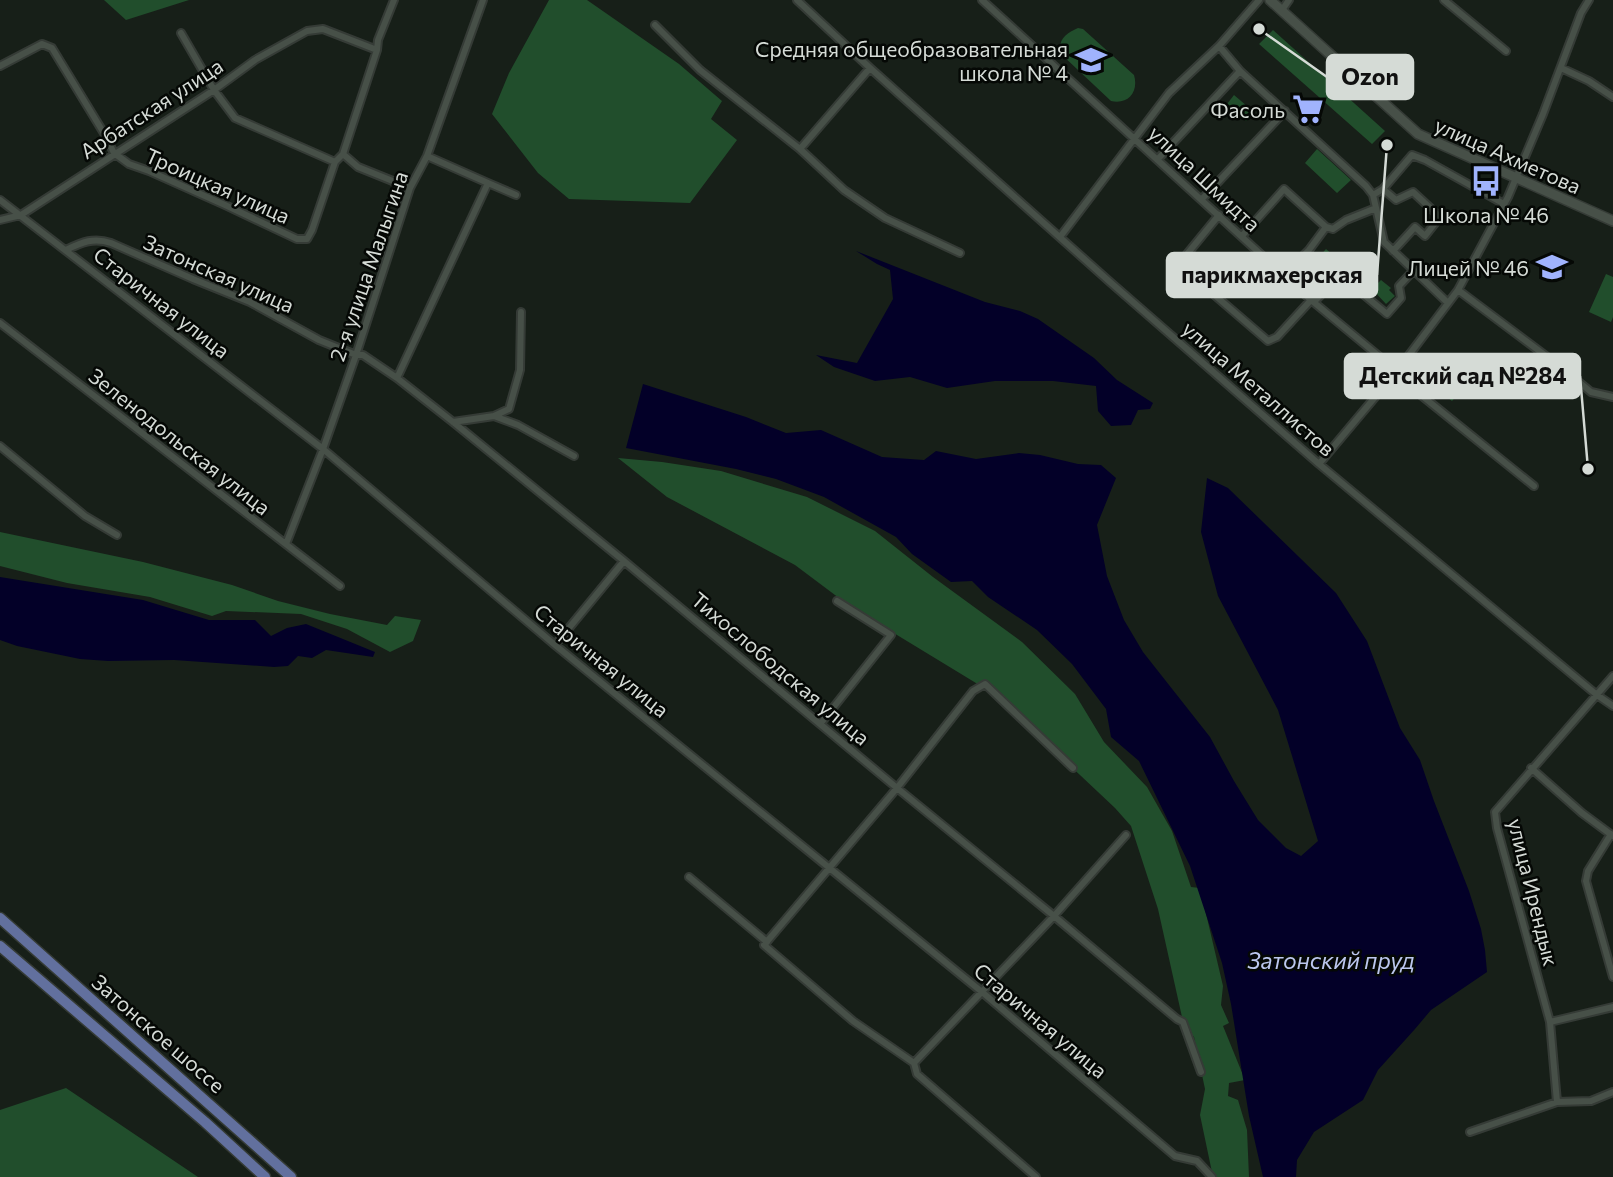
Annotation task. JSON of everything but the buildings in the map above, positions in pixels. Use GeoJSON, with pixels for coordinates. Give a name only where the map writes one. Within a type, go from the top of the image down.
{"type":"FeatureCollection","features":[{"type":"Feature","properties":{"kind":"main road","name":"улица Ахметова"},"geometry":{"type":"LineString","coordinates":[[1270,0],[1418,134],[1613,221]]}},
{"type":"Feature","properties":{"kind":"main road","name":"Затонское шоссе"},"geometry":{"type":"LineString","coordinates":[[0,918],[291,1177]]}},
{"type":"Feature","properties":{"kind":"main road","name":"Затонское шоссе"},"geometry":{"type":"LineString","coordinates":[[0,946],[265,1177]]}},
{"type":"Feature","properties":{"kind":"street"},"geometry":{"type":"LineString","coordinates":[[181,33],[214,90],[235,118],[335,162],[343,154],[378,40],[394,0]]}},
{"type":"Feature","properties":{"kind":"street","name":"2-я улица Малыгина"},"geometry":{"type":"LineString","coordinates":[[286,544],[356,355],[410,188],[427,156],[483,0]]}},
{"type":"Feature","properties":{"kind":"street","name":"улица Металлистов"},"geometry":{"type":"LineString","coordinates":[[797,0],[870,68],[1318,464],[1613,706]]}},
{"type":"Feature","properties":{"kind":"street","name":"улица Шмидта"},"geometry":{"type":"LineString","coordinates":[[982,0],[1313,301],[1397,371],[1406,383],[1534,486]]}},
{"type":"Feature","properties":{"kind":"street"},"geometry":{"type":"LineString","coordinates":[[1060,237],[1169,93],[1219,46],[1259,0]]}},
{"type":"Feature","properties":{"kind":"street"},"geometry":{"type":"LineString","coordinates":[[1282,10],[1289,0]]}},
{"type":"Feature","properties":{"kind":"street"},"geometry":{"type":"LineString","coordinates":[[1444,0],[1506,51]]}},
{"type":"Feature","properties":{"kind":"street"},"geometry":{"type":"LineString","coordinates":[[1318,464],[1397,371],[1458,289],[1516,178],[1581,13],[1589,0]]}},
{"type":"Feature","properties":{"kind":"street"},"geometry":{"type":"LineString","coordinates":[[655,25],[700,70],[800,149],[844,190],[885,218],[960,253]]}},
{"type":"Feature","properties":{"kind":"street","name":"Арбатская улица"},"geometry":{"type":"LineString","coordinates":[[0,220],[21,215],[214,90],[255,60],[307,31],[323,29],[377,50]]}},
{"type":"Feature","properties":{"kind":"street","name":"Троицкая улица"},"geometry":{"type":"LineString","coordinates":[[0,66],[42,44],[52,48],[114,153],[130,164],[300,240],[307,239],[312,230],[335,162]]}},
{"type":"Feature","properties":{"kind":"street"},"geometry":{"type":"LineString","coordinates":[[1219,46],[1240,71],[1366,186],[1373,195],[1384,242],[1448,303]]}},
{"type":"Feature","properties":{"kind":"street"},"geometry":{"type":"LineString","coordinates":[[800,149],[870,68]]}},
{"type":"Feature","properties":{"kind":"street"},"geometry":{"type":"LineString","coordinates":[[1561,68],[1613,97]]}},
{"type":"Feature","properties":{"kind":"street"},"geometry":{"type":"LineString","coordinates":[[1158,159],[1240,71]]}},
{"type":"Feature","properties":{"kind":"street"},"geometry":{"type":"LineString","coordinates":[[1202,199],[1285,111]]}},
{"type":"Feature","properties":{"kind":"street"},"geometry":{"type":"LineString","coordinates":[[343,154],[359,167],[410,188]]}},
{"type":"Feature","properties":{"kind":"street"},"geometry":{"type":"LineString","coordinates":[[1373,195],[1383,189],[1412,155],[1504,204]]}},
{"type":"Feature","properties":{"kind":"street"},"geometry":{"type":"LineString","coordinates":[[427,156],[516,195]]}},
{"type":"Feature","properties":{"kind":"street"},"geometry":{"type":"LineString","coordinates":[[397,378],[488,183]]}},
{"type":"Feature","properties":{"kind":"street"},"geometry":{"type":"LineString","coordinates":[[1242,236],[1284,189],[1326,227],[1333,229],[1346,220],[1376,208]]}},
{"type":"Feature","properties":{"kind":"street"},"geometry":{"type":"LineString","coordinates":[[1383,189],[1396,200],[1413,191],[1440,217],[1425,236],[1415,227],[1393,251]]}},
{"type":"Feature","properties":{"kind":"street","name":"Старичная улица"},"geometry":{"type":"LineString","coordinates":[[0,200],[323,449],[555,645],[982,992],[1175,1156],[1197,1161],[1212,1177]]}},
{"type":"Feature","properties":{"kind":"street"},"geometry":{"type":"LineString","coordinates":[[1219,215],[1183,259],[1183,268],[1268,341],[1277,337],[1340,275],[1387,314],[1401,298],[1399,286],[1414,270]]}},
{"type":"Feature","properties":{"kind":"street"},"geometry":{"type":"LineString","coordinates":[[1284,275],[1309,250],[1326,227]]}},
{"type":"Feature","properties":{"kind":"street","name":"Затонская улица"},"geometry":{"type":"LineString","coordinates":[[66,250],[93,239],[111,243],[250,302],[319,340],[356,355]]}},
{"type":"Feature","properties":{"kind":"street"},"geometry":{"type":"LineString","coordinates":[[1458,289],[1591,392],[1613,397]]}},
{"type":"Feature","properties":{"kind":"street"},"geometry":{"type":"LineString","coordinates":[[453,422],[494,416],[509,409],[520,370],[521,312]]}},
{"type":"Feature","properties":{"kind":"street","name":"Зеленодольская улица"},"geometry":{"type":"LineString","coordinates":[[0,323],[340,586]]}},
{"type":"Feature","properties":{"kind":"street","name":"Тихослободская улица"},"geometry":{"type":"LineString","coordinates":[[356,355],[363,355],[397,378],[453,422],[1177,1019],[1183,1021],[1201,1072]]}},
{"type":"Feature","properties":{"kind":"street"},"geometry":{"type":"LineString","coordinates":[[494,416],[517,425],[574,456]]}},
{"type":"Feature","properties":{"kind":"street"},"geometry":{"type":"LineString","coordinates":[[0,446],[85,516],[117,535]]}},
{"type":"Feature","properties":{"kind":"street"},"geometry":{"type":"LineString","coordinates":[[555,645],[624,561]]}},
{"type":"Feature","properties":{"kind":"street"},"geometry":{"type":"LineString","coordinates":[[821,723],[891,635],[836,601]]}},
{"type":"Feature","properties":{"kind":"street","name":"улица Ирендык"},"geometry":{"type":"LineString","coordinates":[[1557,1102],[1550,1022],[1497,828],[1495,812],[1613,676]]}},
{"type":"Feature","properties":{"kind":"street"},"geometry":{"type":"LineString","coordinates":[[765,944],[897,788],[973,691],[985,684],[1073,768]]}},
{"type":"Feature","properties":{"kind":"street"},"geometry":{"type":"LineString","coordinates":[[1531,768],[1582,813],[1612,835],[1588,870],[1586,881],[1613,977]]}},
{"type":"Feature","properties":{"kind":"street"},"geometry":{"type":"LineString","coordinates":[[914,1063],[1054,916],[1126,835]]}},
{"type":"Feature","properties":{"kind":"street"},"geometry":{"type":"LineString","coordinates":[[689,877],[853,1021],[914,1063],[917,1074],[1036,1177]]}},
{"type":"Feature","properties":{"kind":"street"},"geometry":{"type":"LineString","coordinates":[[1550,1022],[1613,1007]]}},
{"type":"Feature","properties":{"kind":"street"},"geometry":{"type":"LineString","coordinates":[[1469,1132],[1557,1102],[1591,1101],[1613,1092]]}},
{"type":"Feature","properties":{"kind":"green space"},"geometry":{"type":"Polygon","coordinates":[[[104,0],[189,0],[126,20],[104,0]]]}},
{"type":"Feature","properties":{"kind":"green space"},"geometry":{"type":"Polygon","coordinates":[[[549,0],[587,0],[679,64],[722,101],[711,119],[737,140],[690,203],[569,199],[538,173],[492,114],[509,73],[549,0]]]}},
{"type":"Feature","properties":{"kind":"green space"},"geometry":{"type":"Polygon","coordinates":[[[1078,28],[1083,29],[1134,75],[1135,87],[1127,99],[1111,101],[1061,54],[1060,45],[1064,38],[1078,28]]]}},
{"type":"Feature","properties":{"kind":"green space"},"geometry":{"type":"Polygon","coordinates":[[[1273,30],[1385,131],[1372,144],[1259,44],[1273,30]]]}},
{"type":"Feature","properties":{"kind":"green space"},"geometry":{"type":"Polygon","coordinates":[[[1234,95],[1254,112],[1246,121],[1227,104],[1234,95]]]}},
{"type":"Feature","properties":{"kind":"green space"},"geometry":{"type":"Polygon","coordinates":[[[1317,149],[1351,180],[1337,193],[1305,163],[1317,149]]]}},
{"type":"Feature","properties":{"kind":"green space"},"geometry":{"type":"Polygon","coordinates":[[[1326,249],[1342,263],[1319,287],[1304,273],[1326,249]]]}},
{"type":"Feature","properties":{"kind":"green space"},"geometry":{"type":"Polygon","coordinates":[[[1606,274],[1613,277],[1611,322],[1589,312],[1606,274]]]}},
{"type":"Feature","properties":{"kind":"green space"},"geometry":{"type":"Polygon","coordinates":[[[1381,280],[1391,288],[1389,290],[1395,296],[1386,304],[1372,289],[1381,280]]]}},
{"type":"Feature","properties":{"kind":"green space"},"geometry":{"type":"Polygon","coordinates":[[[1460,355],[1478,372],[1452,401],[1431,385],[1460,355]]]}},
{"type":"Feature","properties":{"kind":"green space"},"geometry":{"type":"Polygon","coordinates":[[[618,458],[721,471],[807,497],[875,531],[1022,642],[1075,694],[1104,742],[1147,787],[1172,831],[1191,887],[1200,888],[1223,986],[1221,1005],[1229,1023],[1223,1026],[1245,1080],[1229,1083],[1228,1096],[1238,1100],[1247,1130],[1249,1177],[1213,1177],[1200,1115],[1205,1089],[1194,1037],[1184,1026],[1158,909],[1131,826],[994,694],[851,607],[795,565],[667,497],[618,458]]]}},
{"type":"Feature","properties":{"kind":"green space"},"geometry":{"type":"Polygon","coordinates":[[[0,532],[143,562],[330,614],[387,625],[395,616],[421,620],[413,641],[390,652],[347,629],[301,614],[226,611],[212,616],[150,597],[67,583],[0,566],[0,532]]]}},
{"type":"Feature","properties":{"kind":"green space"},"geometry":{"type":"Polygon","coordinates":[[[66,1088],[198,1177],[0,1177],[0,1110],[66,1088]]]}},
{"type":"Feature","properties":{"kind":"water"},"geometry":{"type":"Polygon","coordinates":[[[856,251],[985,302],[1020,311],[1038,319],[1094,358],[1117,380],[1153,403],[1150,409],[1138,410],[1131,425],[1111,426],[1098,411],[1096,386],[1053,381],[995,381],[947,388],[910,377],[875,381],[834,367],[816,355],[857,363],[893,299],[890,270],[856,251]]]}},
{"type":"Feature","properties":{"kind":"water","name":"Затонский пруд"},"geometry":{"type":"Polygon","coordinates":[[[643,384],[746,417],[786,433],[821,430],[882,457],[924,460],[936,451],[976,459],[1019,453],[1078,464],[1101,465],[1116,478],[1097,525],[1107,576],[1124,620],[1143,652],[1210,737],[1258,820],[1286,848],[1301,856],[1318,841],[1278,710],[1218,596],[1201,532],[1207,478],[1228,488],[1336,593],[1367,641],[1400,728],[1420,760],[1469,891],[1481,929],[1487,972],[1431,1010],[1378,1070],[1363,1100],[1314,1132],[1297,1160],[1296,1177],[1263,1177],[1249,1116],[1222,963],[1190,866],[1139,761],[1111,737],[1106,709],[1072,664],[1037,630],[988,597],[972,581],[951,582],[912,554],[896,537],[824,497],[776,479],[736,469],[626,448],[643,384]]]}},
{"type":"Feature","properties":{"kind":"water"},"geometry":{"type":"Polygon","coordinates":[[[0,577],[143,600],[209,620],[255,620],[271,636],[287,628],[306,624],[375,652],[373,657],[326,650],[312,658],[298,656],[288,666],[274,667],[174,660],[80,659],[0,640],[0,577]]]}},
{"type":"Feature","properties":{"kind":"place","name":"Ozon"},"geometry":{"type":"Point","coordinates":[1259,29]}},
{"type":"Feature","properties":{"kind":"place","name":"Средняя общеобразовательная школа № 4"},"geometry":{"type":"Point","coordinates":[1091,60]}},
{"type":"Feature","properties":{"kind":"place","name":"Фасоль"},"geometry":{"type":"Point","coordinates":[1308,109]}},
{"type":"Feature","properties":{"kind":"place","name":"парикмахерская"},"geometry":{"type":"Point","coordinates":[1387,145]}},
{"type":"Feature","properties":{"kind":"place","name":"Школа № 46"},"geometry":{"type":"Point","coordinates":[1486,181]}},
{"type":"Feature","properties":{"kind":"place","name":"Лицей № 46"},"geometry":{"type":"Point","coordinates":[1552,267]}},
{"type":"Feature","properties":{"kind":"place","name":"Детский сад №284"},"geometry":{"type":"Point","coordinates":[1588,469]}}]}
